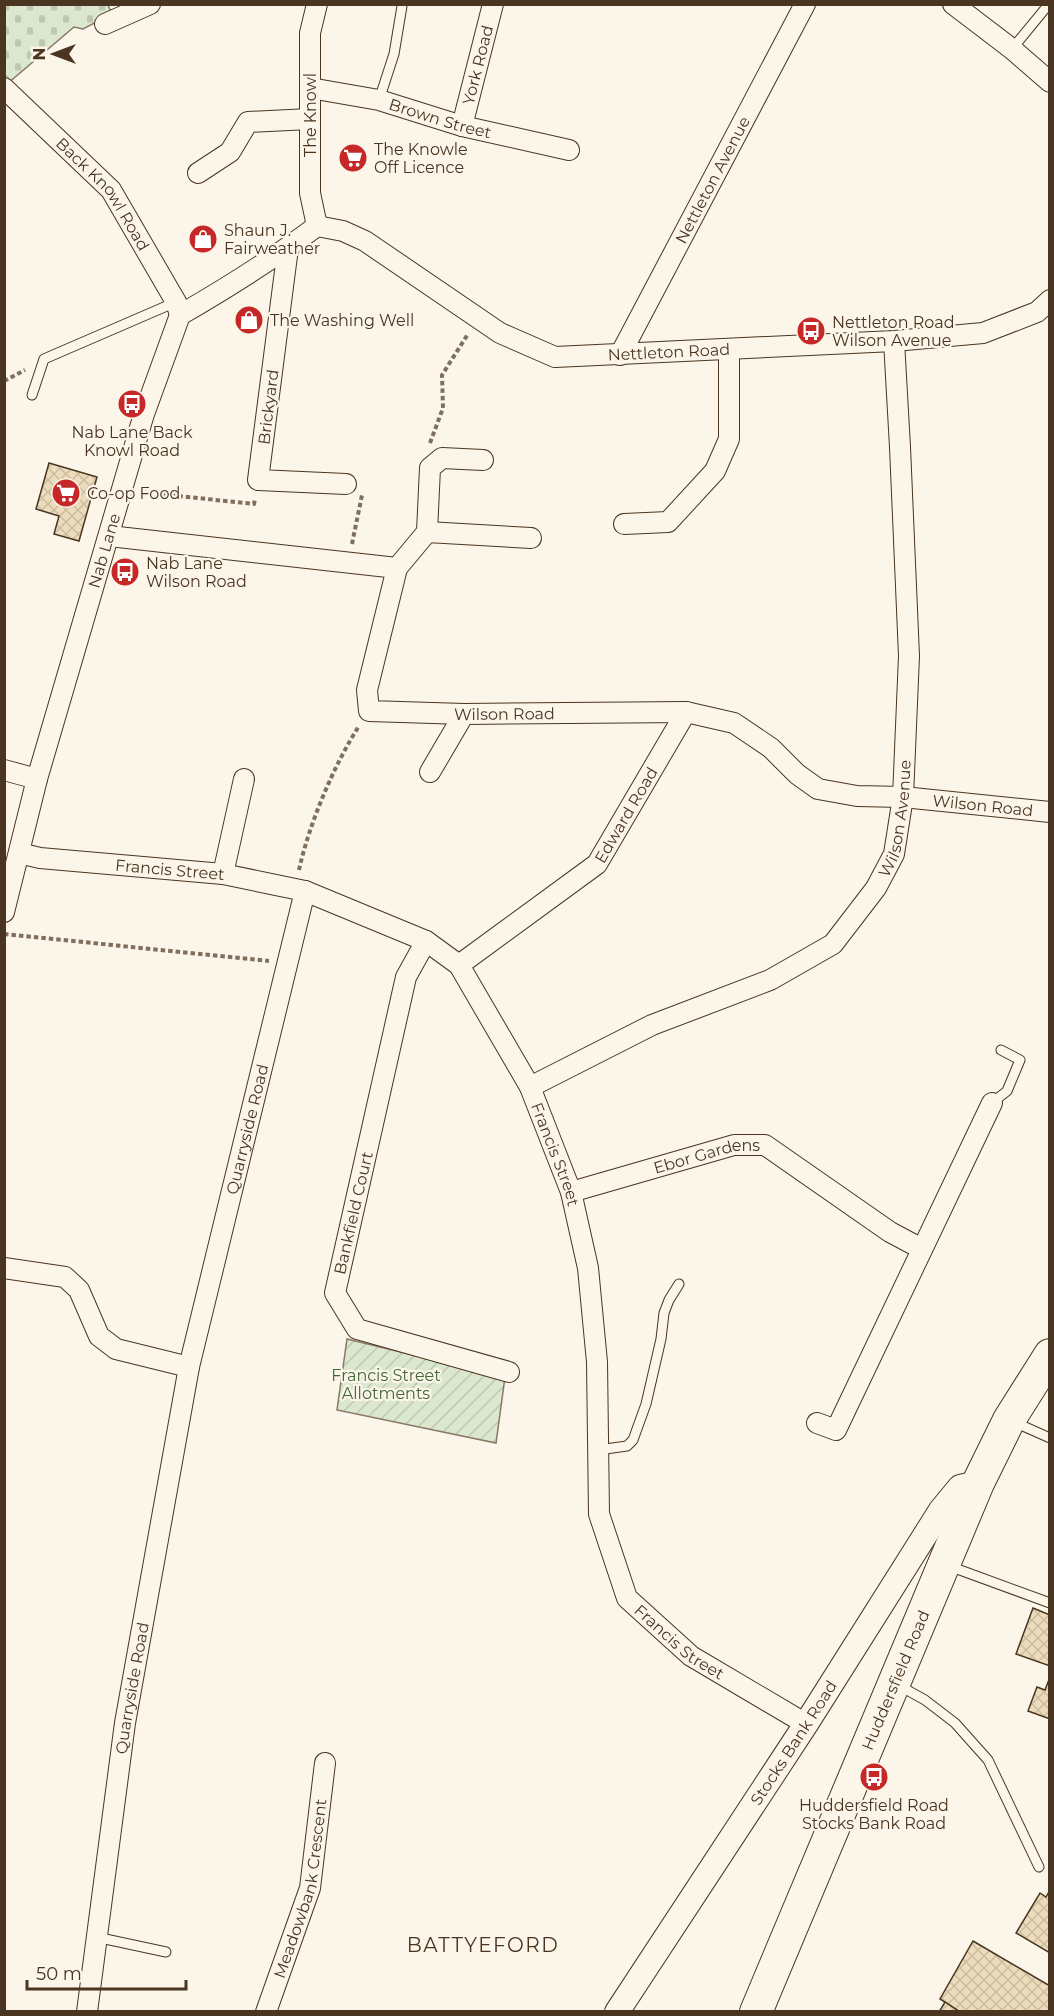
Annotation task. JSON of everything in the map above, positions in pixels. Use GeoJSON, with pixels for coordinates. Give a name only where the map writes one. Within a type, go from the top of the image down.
{"type":"FeatureCollection","features":[{"type":"Feature","properties":{"kind":"highway","name":"Huddersfield Road"},"geometry":{"type":"LineString","coordinates":[[756,2012],[978,1483],[1009,1420],[1050,1355]]}},
{"type":"Feature","properties":{"kind":"street"},"geometry":{"type":"LineString","coordinates":[[105,24],[150,4]]}},
{"type":"Feature","properties":{"kind":"street","name":"The Knowl"},"geometry":{"type":"LineString","coordinates":[[317,4],[310,33],[310,193],[317,226]]}},
{"type":"Feature","properties":{"kind":"street","name":"York Road"},"geometry":{"type":"LineString","coordinates":[[462,126],[493,4]]}},
{"type":"Feature","properties":{"kind":"street","name":"Nettleton Avenue"},"geometry":{"type":"LineString","coordinates":[[620,355],[805,4]]}},
{"type":"Feature","properties":{"kind":"street"},"geometry":{"type":"LineString","coordinates":[[953,4],[1012,49],[1050,82]]}},
{"type":"Feature","properties":{"kind":"street","name":"Back Knowl Road"},"geometry":{"type":"LineString","coordinates":[[4,88],[111,190],[178,309]]}},
{"type":"Feature","properties":{"kind":"street","name":"Brown Street"},"geometry":{"type":"LineString","coordinates":[[310,88],[379,100],[462,126],[569,150]]}},
{"type":"Feature","properties":{"kind":"street"},"geometry":{"type":"LineString","coordinates":[[198,173],[230,152],[248,122],[310,119]]}},
{"type":"Feature","properties":{"kind":"street"},"geometry":{"type":"LineString","coordinates":[[178,309],[288,248],[317,226]]}},
{"type":"Feature","properties":{"kind":"street","name":"Nettleton Road"},"geometry":{"type":"LineString","coordinates":[[317,226],[343,231],[365,241],[500,333],[555,357],[894,341],[983,333],[1037,312],[1050,300]]}},
{"type":"Feature","properties":{"kind":"street","name":"Brickyard"},"geometry":{"type":"LineString","coordinates":[[258,480],[288,248]]}},
{"type":"Feature","properties":{"kind":"street","name":"Nab Lane"},"geometry":{"type":"LineString","coordinates":[[4,912],[37,779],[144,414],[178,309]]}},
{"type":"Feature","properties":{"kind":"street","name":"Wilson Avenue"},"geometry":{"type":"LineString","coordinates":[[530,1087],[652,1025],[770,980],[833,944],[876,888],[894,854],[903,797],[909,656],[894,341]]}},
{"type":"Feature","properties":{"kind":"street"},"geometry":{"type":"LineString","coordinates":[[624,524],[668,522],[715,471],[729,439],[729,349]]}},
{"type":"Feature","properties":{"kind":"street"},"geometry":{"type":"LineString","coordinates":[[369,711],[367,690],[397,568],[428,532],[430,468],[442,458],[483,460]]}},
{"type":"Feature","properties":{"kind":"street"},"geometry":{"type":"LineString","coordinates":[[258,480],[346,484]]}},
{"type":"Feature","properties":{"kind":"street"},"geometry":{"type":"LineString","coordinates":[[428,532],[531,538]]}},
{"type":"Feature","properties":{"kind":"street"},"geometry":{"type":"LineString","coordinates":[[109,536],[397,568]]}},
{"type":"Feature","properties":{"kind":"street","name":"Wilson Road"},"geometry":{"type":"LineString","coordinates":[[369,711],[465,714],[686,712],[734,723],[771,748],[797,774],[818,789],[857,796],[903,797],[1050,812]]}},
{"type":"Feature","properties":{"kind":"street","name":"Edward Road"},"geometry":{"type":"LineString","coordinates":[[459,966],[597,864],[686,712]]}},
{"type":"Feature","properties":{"kind":"street"},"geometry":{"type":"LineString","coordinates":[[430,772],[465,714]]}},
{"type":"Feature","properties":{"kind":"street"},"geometry":{"type":"LineString","coordinates":[[4,770],[37,779]]}},
{"type":"Feature","properties":{"kind":"street"},"geometry":{"type":"LineString","coordinates":[[223,874],[244,779]]}},
{"type":"Feature","properties":{"kind":"street","name":"Francis Street"},"geometry":{"type":"LineString","coordinates":[[19,853],[40,858],[223,874],[300,889],[426,941],[459,966],[530,1087],[571,1192],[588,1268],[597,1362],[599,1514],[627,1598],[691,1656],[806,1724]]}},
{"type":"Feature","properties":{"kind":"street","name":"Quarryside Road"},"geometry":{"type":"LineString","coordinates":[[87,2012],[125,1723],[189,1366],[288,963],[300,889]]}},
{"type":"Feature","properties":{"kind":"street","name":"Bankfield Court"},"geometry":{"type":"LineString","coordinates":[[426,941],[406,977],[335,1293],[357,1329],[509,1372]]}},
{"type":"Feature","properties":{"kind":"street"},"geometry":{"type":"LineString","coordinates":[[817,1423],[836,1430],[992,1104]]}},
{"type":"Feature","properties":{"kind":"street","name":"Ebor Gardens"},"geometry":{"type":"LineString","coordinates":[[571,1192],[734,1145],[765,1145],[890,1232],[922,1249]]}},
{"type":"Feature","properties":{"kind":"street"},"geometry":{"type":"LineString","coordinates":[[4,1268],[65,1277],[79,1290],[99,1336],[116,1349],[189,1366]]}},
{"type":"Feature","properties":{"kind":"street","name":"Stocks Bank Road"},"geometry":{"type":"LineString","coordinates":[[617,2012],[806,1724],[941,1510],[960,1487],[978,1483]]}},
{"type":"Feature","properties":{"kind":"street","name":"Meadowbank Crescent"},"geometry":{"type":"LineString","coordinates":[[266,2012],[310,1888],[325,1762]]}},
{"type":"Feature","properties":{"kind":"lane"},"geometry":{"type":"LineString","coordinates":[[1012,49],[1049,4]]}},
{"type":"Feature","properties":{"kind":"lane"},"geometry":{"type":"LineString","coordinates":[[379,100],[394,54],[402,6]]}},
{"type":"Feature","properties":{"kind":"lane"},"geometry":{"type":"LineString","coordinates":[[32,395],[44,359],[178,309]]}},
{"type":"Feature","properties":{"kind":"lane"},"geometry":{"type":"LineString","coordinates":[[992,1104],[1007,1091],[1020,1059],[1001,1050]]}},
{"type":"Feature","properties":{"kind":"lane"},"geometry":{"type":"LineString","coordinates":[[598,1450],[627,1446],[633,1440],[646,1404],[661,1339],[664,1313],[679,1284]]}},
{"type":"Feature","properties":{"kind":"lane"},"geometry":{"type":"LineString","coordinates":[[1009,1420],[1050,1438]]}},
{"type":"Feature","properties":{"kind":"lane"},"geometry":{"type":"LineString","coordinates":[[944,1564],[1050,1603]]}},
{"type":"Feature","properties":{"kind":"lane"},"geometry":{"type":"LineString","coordinates":[[893,1682],[925,1700],[955,1723],[988,1760],[1040,1867]]}},
{"type":"Feature","properties":{"kind":"lane"},"geometry":{"type":"LineString","coordinates":[[96,1937],[166,1952]]}},
{"type":"Feature","properties":{"kind":"path"},"geometry":{"type":"LineString","coordinates":[[426,453],[443,408],[442,375],[477,318]]}},
{"type":"Feature","properties":{"kind":"path"},"geometry":{"type":"LineString","coordinates":[[122,490],[254,504],[258,480]]}},
{"type":"Feature","properties":{"kind":"path"},"geometry":{"type":"LineString","coordinates":[[346,484],[364,486],[348,562]]}},
{"type":"Feature","properties":{"kind":"path"},"geometry":{"type":"LineString","coordinates":[[300,889],[308,836],[345,748],[369,711]]}},
{"type":"Feature","properties":{"kind":"path"},"geometry":{"type":"LineString","coordinates":[[4,934],[288,963]]}},
{"type":"Feature","properties":{"kind":"green space"},"geometry":{"type":"Polygon","coordinates":[[[4,5],[108,5],[112,14],[83,29],[74,27],[7,84],[4,81],[4,5]]]}},
{"type":"Feature","properties":{"kind":"green space","name":"Francis Street Allotments"},"geometry":{"type":"Polygon","coordinates":[[[347,1339],[505,1377],[496,1443],[337,1410],[347,1339]]]}},
{"type":"Feature","properties":{"kind":"building","name":"Co-op Food"},"geometry":{"type":"Polygon","coordinates":[[[49,463],[97,477],[79,541],[54,534],[59,516],[36,509],[49,463]]]}},
{"type":"Feature","properties":{"kind":"building"},"geometry":{"type":"Polygon","coordinates":[[[1033,1608],[1050,1615],[1050,1666],[1016,1654],[1033,1608]]]}},
{"type":"Feature","properties":{"kind":"building"},"geometry":{"type":"Polygon","coordinates":[[[1050,1677],[1050,1719],[1028,1711],[1037,1687],[1045,1690],[1050,1677]]]}},
{"type":"Feature","properties":{"kind":"building"},"geometry":{"type":"Polygon","coordinates":[[[1050,1890],[1050,1953],[1016,1933],[1040,1893],[1046,1897],[1050,1890]]]}},
{"type":"Feature","properties":{"kind":"building"},"geometry":{"type":"Polygon","coordinates":[[[973,1941],[1050,1986],[1050,2012],[960,2012],[940,1999],[973,1941]]]}},
{"type":"Feature","properties":{"kind":"building"},"geometry":{"type":"Polygon","coordinates":[[[945,2002],[960,2012],[939,2012],[945,2002]]]}},
{"type":"Feature","properties":{"kind":"place","name":"The Knowle Off Licence"},"geometry":{"type":"Point","coordinates":[353,158]}},
{"type":"Feature","properties":{"kind":"place","name":"Shaun J. Fairweather"},"geometry":{"type":"Point","coordinates":[203,239]}},
{"type":"Feature","properties":{"kind":"place","name":"The Washing Well"},"geometry":{"type":"Point","coordinates":[249,320]}},
{"type":"Feature","properties":{"kind":"place","name":"Nettleton Road Wilson Avenue"},"geometry":{"type":"Point","coordinates":[811,331]}},
{"type":"Feature","properties":{"kind":"place","name":"Nab Lane Back Knowl Road"},"geometry":{"type":"Point","coordinates":[132,404]}},
{"type":"Feature","properties":{"kind":"place","name":"Co-op Food"},"geometry":{"type":"Point","coordinates":[66,493]}},
{"type":"Feature","properties":{"kind":"place","name":"Nab Lane Wilson Road"},"geometry":{"type":"Point","coordinates":[125,572]}},
{"type":"Feature","properties":{"kind":"place","name":"Huddersfield Road Stocks Bank Road"},"geometry":{"type":"Point","coordinates":[874,1777]}},
{"type":"Feature","properties":{"kind":"district","name":"BATTYEFORD"},"geometry":{"type":"Point","coordinates":[483,1945]}}]}
